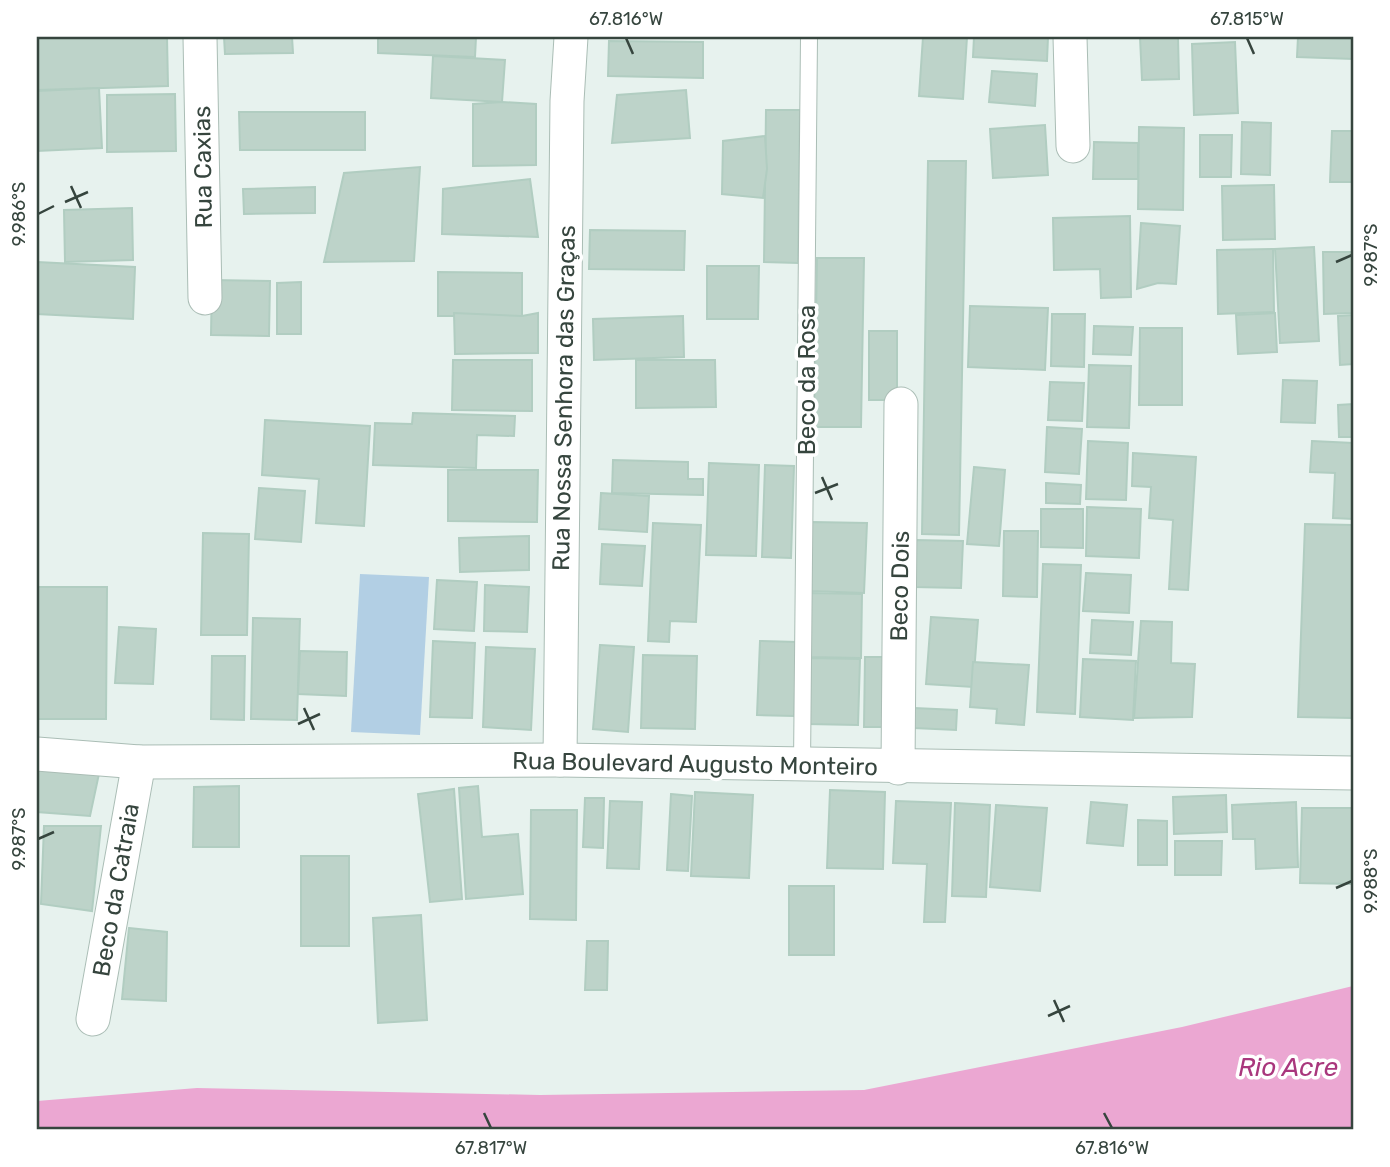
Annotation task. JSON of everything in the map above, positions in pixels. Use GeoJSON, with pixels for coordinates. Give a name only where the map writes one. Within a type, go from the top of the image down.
{"type":"FeatureCollection","features":[{"type":"Feature","properties":{"kind":"street","name":"Rua Caxias"},"geometry":{"type":"LineString","coordinates":[[200,37],[205,298]]}},
{"type":"Feature","properties":{"kind":"street","name":"Rua Nossa Senhora das Graças"},"geometry":{"type":"LineString","coordinates":[[560,760],[567,101],[571,37]]}},
{"type":"Feature","properties":{"kind":"street"},"geometry":{"type":"LineString","coordinates":[[1070,37],[1073,146]]}},
{"type":"Feature","properties":{"kind":"street","name":"Beco Dois"},"geometry":{"type":"LineString","coordinates":[[898,768],[901,404]]}},
{"type":"Feature","properties":{"kind":"street","name":"Rua Boulevard Augusto Monteiro"},"geometry":{"type":"LineString","coordinates":[[37,754],[139,762],[560,760],[898,768],[1353,773]]}},
{"type":"Feature","properties":{"kind":"street","name":"Beco da Catraia"},"geometry":{"type":"LineString","coordinates":[[93,1019],[139,762]]}},
{"type":"Feature","properties":{"kind":"lane","name":"Beco da Rosa"},"geometry":{"type":"LineString","coordinates":[[802,765],[809,37]]}},
{"type":"Feature","properties":{"kind":"shaded area"},"geometry":{"type":"Polygon","coordinates":[[[360,574],[429,577],[420,735],[351,732],[360,574]]]}},
{"type":"Feature","properties":{"kind":"water","name":"Rio Acre"},"geometry":{"type":"Polygon","coordinates":[[[1353,986],[1353,1130],[37,1130],[37,1101],[197,1088],[540,1095],[864,1090],[1182,1027],[1353,986]]]}},
{"type":"Feature","properties":{"kind":"building"},"geometry":{"type":"Polygon","coordinates":[[[37,37],[167,37],[168,86],[37,90],[37,37]]]}},
{"type":"Feature","properties":{"kind":"building"},"geometry":{"type":"Polygon","coordinates":[[[224,37],[292,37],[293,53],[225,54],[224,37]]]}},
{"type":"Feature","properties":{"kind":"building"},"geometry":{"type":"Polygon","coordinates":[[[378,37],[476,37],[475,57],[378,53],[378,37]]]}},
{"type":"Feature","properties":{"kind":"building"},"geometry":{"type":"Polygon","coordinates":[[[923,37],[967,37],[963,99],[919,96],[923,37]]]}},
{"type":"Feature","properties":{"kind":"building"},"geometry":{"type":"Polygon","coordinates":[[[974,37],[1048,37],[1047,61],[973,57],[974,37]]]}},
{"type":"Feature","properties":{"kind":"building"},"geometry":{"type":"Polygon","coordinates":[[[1140,37],[1178,37],[1179,79],[1142,80],[1140,37]]]}},
{"type":"Feature","properties":{"kind":"building"},"geometry":{"type":"Polygon","coordinates":[[[1298,37],[1353,39],[1353,59],[1297,57],[1298,37]]]}},
{"type":"Feature","properties":{"kind":"building"},"geometry":{"type":"Polygon","coordinates":[[[609,41],[703,42],[703,78],[608,76],[609,41]]]}},
{"type":"Feature","properties":{"kind":"building"},"geometry":{"type":"Polygon","coordinates":[[[1235,42],[1238,113],[1194,115],[1192,44],[1235,42]]]}},
{"type":"Feature","properties":{"kind":"building"},"geometry":{"type":"Polygon","coordinates":[[[433,56],[505,60],[502,102],[431,98],[433,56]]]}},
{"type":"Feature","properties":{"kind":"building"},"geometry":{"type":"Polygon","coordinates":[[[992,71],[1037,74],[1035,106],[989,102],[992,71]]]}},
{"type":"Feature","properties":{"kind":"building"},"geometry":{"type":"Polygon","coordinates":[[[99,88],[102,148],[37,151],[37,91],[99,88]]]}},
{"type":"Feature","properties":{"kind":"building"},"geometry":{"type":"Polygon","coordinates":[[[686,90],[690,138],[612,143],[617,95],[686,90]]]}},
{"type":"Feature","properties":{"kind":"building"},"geometry":{"type":"Polygon","coordinates":[[[175,94],[176,151],[107,152],[107,95],[175,94]]]}},
{"type":"Feature","properties":{"kind":"building"},"geometry":{"type":"Polygon","coordinates":[[[473,104],[536,104],[536,165],[473,166],[473,104]]]}},
{"type":"Feature","properties":{"kind":"building"},"geometry":{"type":"Polygon","coordinates":[[[766,110],[800,110],[798,263],[764,262],[766,110]]]}},
{"type":"Feature","properties":{"kind":"building"},"geometry":{"type":"Polygon","coordinates":[[[239,112],[365,112],[365,150],[240,150],[239,112]]]}},
{"type":"Feature","properties":{"kind":"building"},"geometry":{"type":"Polygon","coordinates":[[[1242,122],[1271,123],[1270,175],[1241,174],[1242,122]]]}},
{"type":"Feature","properties":{"kind":"building"},"geometry":{"type":"Polygon","coordinates":[[[1045,125],[1048,175],[993,178],[990,129],[1045,125]]]}},
{"type":"Feature","properties":{"kind":"building"},"geometry":{"type":"Polygon","coordinates":[[[1139,127],[1184,128],[1183,210],[1138,209],[1139,127]]]}},
{"type":"Feature","properties":{"kind":"building"},"geometry":{"type":"Polygon","coordinates":[[[1332,131],[1353,131],[1353,182],[1330,182],[1332,131]]]}},
{"type":"Feature","properties":{"kind":"building"},"geometry":{"type":"Polygon","coordinates":[[[1200,135],[1232,135],[1231,177],[1200,177],[1200,135]]]}},
{"type":"Feature","properties":{"kind":"building"},"geometry":{"type":"Polygon","coordinates":[[[765,136],[767,169],[763,198],[722,194],[723,141],[765,136]]]}},
{"type":"Feature","properties":{"kind":"building"},"geometry":{"type":"Polygon","coordinates":[[[1094,142],[1138,143],[1138,179],[1093,179],[1094,142]]]}},
{"type":"Feature","properties":{"kind":"building"},"geometry":{"type":"Polygon","coordinates":[[[928,161],[966,161],[959,535],[922,534],[928,161]]]}},
{"type":"Feature","properties":{"kind":"building"},"geometry":{"type":"Polygon","coordinates":[[[420,167],[414,261],[324,262],[344,173],[420,167]]]}},
{"type":"Feature","properties":{"kind":"building"},"geometry":{"type":"Polygon","coordinates":[[[530,179],[538,237],[442,234],[443,189],[530,179]]]}},
{"type":"Feature","properties":{"kind":"building"},"geometry":{"type":"Polygon","coordinates":[[[1274,185],[1275,239],[1223,240],[1222,186],[1274,185]]]}},
{"type":"Feature","properties":{"kind":"building"},"geometry":{"type":"Polygon","coordinates":[[[315,187],[315,213],[244,214],[243,189],[315,187]]]}},
{"type":"Feature","properties":{"kind":"building"},"geometry":{"type":"Polygon","coordinates":[[[132,208],[133,260],[65,262],[64,210],[132,208]]]}},
{"type":"Feature","properties":{"kind":"building"},"geometry":{"type":"Polygon","coordinates":[[[1130,216],[1131,297],[1101,298],[1100,269],[1054,270],[1053,218],[1130,216]]]}},
{"type":"Feature","properties":{"kind":"building"},"geometry":{"type":"Polygon","coordinates":[[[1141,223],[1180,226],[1176,284],[1158,283],[1137,289],[1141,223]]]}},
{"type":"Feature","properties":{"kind":"building"},"geometry":{"type":"Polygon","coordinates":[[[590,230],[685,231],[684,270],[589,269],[590,230]]]}},
{"type":"Feature","properties":{"kind":"building"},"geometry":{"type":"Polygon","coordinates":[[[1314,247],[1319,341],[1280,343],[1275,249],[1314,247]]]}},
{"type":"Feature","properties":{"kind":"building"},"geometry":{"type":"Polygon","coordinates":[[[1273,249],[1274,312],[1218,314],[1217,250],[1273,249]]]}},
{"type":"Feature","properties":{"kind":"building"},"geometry":{"type":"Polygon","coordinates":[[[1323,252],[1353,252],[1353,313],[1324,314],[1323,252]]]}},
{"type":"Feature","properties":{"kind":"building"},"geometry":{"type":"Polygon","coordinates":[[[817,258],[864,258],[861,427],[814,427],[817,258]]]}},
{"type":"Feature","properties":{"kind":"building"},"geometry":{"type":"Polygon","coordinates":[[[37,262],[135,267],[133,319],[37,314],[37,262]]]}},
{"type":"Feature","properties":{"kind":"building"},"geometry":{"type":"Polygon","coordinates":[[[707,266],[759,266],[758,319],[707,319],[707,266]]]}},
{"type":"Feature","properties":{"kind":"building"},"geometry":{"type":"Polygon","coordinates":[[[438,272],[522,273],[522,316],[438,316],[438,272]]]}},
{"type":"Feature","properties":{"kind":"building"},"geometry":{"type":"Polygon","coordinates":[[[212,280],[270,281],[269,336],[211,335],[212,280]]]}},
{"type":"Feature","properties":{"kind":"building"},"geometry":{"type":"Polygon","coordinates":[[[301,282],[301,334],[277,334],[277,283],[301,282]]]}},
{"type":"Feature","properties":{"kind":"building"},"geometry":{"type":"Polygon","coordinates":[[[970,306],[1048,308],[1045,370],[968,367],[970,306]]]}},
{"type":"Feature","properties":{"kind":"building"},"geometry":{"type":"Polygon","coordinates":[[[454,313],[522,316],[538,313],[538,353],[455,354],[454,313]]]}},
{"type":"Feature","properties":{"kind":"building"},"geometry":{"type":"Polygon","coordinates":[[[1275,313],[1277,352],[1238,354],[1236,315],[1275,313]]]}},
{"type":"Feature","properties":{"kind":"building"},"geometry":{"type":"Polygon","coordinates":[[[1052,314],[1085,314],[1084,367],[1051,366],[1052,314]]]}},
{"type":"Feature","properties":{"kind":"building"},"geometry":{"type":"Polygon","coordinates":[[[1353,315],[1353,364],[1340,365],[1338,316],[1353,315]]]}},
{"type":"Feature","properties":{"kind":"building"},"geometry":{"type":"Polygon","coordinates":[[[683,316],[684,357],[594,360],[593,319],[683,316]]]}},
{"type":"Feature","properties":{"kind":"building"},"geometry":{"type":"Polygon","coordinates":[[[1094,326],[1133,327],[1131,355],[1093,354],[1094,326]]]}},
{"type":"Feature","properties":{"kind":"building"},"geometry":{"type":"Polygon","coordinates":[[[1140,328],[1182,328],[1182,405],[1139,405],[1140,328]]]}},
{"type":"Feature","properties":{"kind":"building"},"geometry":{"type":"Polygon","coordinates":[[[869,331],[897,331],[897,400],[869,400],[869,331]]]}},
{"type":"Feature","properties":{"kind":"building"},"geometry":{"type":"Polygon","coordinates":[[[453,360],[532,360],[532,411],[452,410],[453,360]]]}},
{"type":"Feature","properties":{"kind":"building"},"geometry":{"type":"Polygon","coordinates":[[[636,360],[715,360],[716,407],[636,408],[636,360]]]}},
{"type":"Feature","properties":{"kind":"building"},"geometry":{"type":"Polygon","coordinates":[[[1089,365],[1131,366],[1129,428],[1087,427],[1089,365]]]}},
{"type":"Feature","properties":{"kind":"building"},"geometry":{"type":"Polygon","coordinates":[[[1283,380],[1317,381],[1315,423],[1281,422],[1283,380]]]}},
{"type":"Feature","properties":{"kind":"building"},"geometry":{"type":"Polygon","coordinates":[[[1050,382],[1084,383],[1082,421],[1048,420],[1050,382]]]}},
{"type":"Feature","properties":{"kind":"building"},"geometry":{"type":"Polygon","coordinates":[[[1353,404],[1353,437],[1339,437],[1338,405],[1353,404]]]}},
{"type":"Feature","properties":{"kind":"building"},"geometry":{"type":"Polygon","coordinates":[[[413,413],[515,416],[514,436],[477,435],[476,468],[373,465],[375,423],[412,424],[413,413]]]}},
{"type":"Feature","properties":{"kind":"building"},"geometry":{"type":"Polygon","coordinates":[[[265,420],[370,426],[364,526],[316,523],[319,479],[262,475],[265,420]]]}},
{"type":"Feature","properties":{"kind":"building"},"geometry":{"type":"Polygon","coordinates":[[[1047,427],[1082,429],[1079,474],[1045,472],[1047,427]]]}},
{"type":"Feature","properties":{"kind":"building"},"geometry":{"type":"Polygon","coordinates":[[[1088,441],[1128,443],[1126,500],[1086,499],[1088,441]]]}},
{"type":"Feature","properties":{"kind":"building"},"geometry":{"type":"Polygon","coordinates":[[[1312,441],[1353,443],[1353,519],[1333,518],[1335,473],[1310,472],[1312,441]]]}},
{"type":"Feature","properties":{"kind":"building"},"geometry":{"type":"Polygon","coordinates":[[[1133,453],[1196,457],[1188,590],[1169,589],[1173,520],[1149,518],[1151,487],[1132,486],[1133,453]]]}},
{"type":"Feature","properties":{"kind":"building"},"geometry":{"type":"Polygon","coordinates":[[[613,460],[688,462],[688,479],[703,479],[703,495],[612,493],[613,460]]]}},
{"type":"Feature","properties":{"kind":"building"},"geometry":{"type":"Polygon","coordinates":[[[709,463],[759,465],[756,556],[706,555],[709,463]]]}},
{"type":"Feature","properties":{"kind":"building"},"geometry":{"type":"Polygon","coordinates":[[[765,465],[794,466],[791,558],[762,557],[765,465]]]}},
{"type":"Feature","properties":{"kind":"building"},"geometry":{"type":"Polygon","coordinates":[[[974,467],[1005,470],[999,546],[967,544],[974,467]]]}},
{"type":"Feature","properties":{"kind":"building"},"geometry":{"type":"Polygon","coordinates":[[[448,470],[538,470],[537,522],[448,521],[448,470]]]}},
{"type":"Feature","properties":{"kind":"building"},"geometry":{"type":"Polygon","coordinates":[[[1046,483],[1081,485],[1080,504],[1046,503],[1046,483]]]}},
{"type":"Feature","properties":{"kind":"building"},"geometry":{"type":"Polygon","coordinates":[[[259,488],[305,491],[301,542],[255,539],[259,488]]]}},
{"type":"Feature","properties":{"kind":"building"},"geometry":{"type":"Polygon","coordinates":[[[601,493],[649,496],[647,532],[599,529],[601,493]]]}},
{"type":"Feature","properties":{"kind":"building"},"geometry":{"type":"Polygon","coordinates":[[[1087,507],[1141,509],[1139,558],[1086,556],[1087,507]]]}},
{"type":"Feature","properties":{"kind":"building"},"geometry":{"type":"Polygon","coordinates":[[[1041,509],[1083,509],[1083,548],[1041,547],[1041,509]]]}},
{"type":"Feature","properties":{"kind":"building"},"geometry":{"type":"Polygon","coordinates":[[[812,522],[867,523],[864,593],[810,591],[812,522]]]}},
{"type":"Feature","properties":{"kind":"building"},"geometry":{"type":"Polygon","coordinates":[[[653,523],[701,525],[696,622],[670,621],[669,642],[648,641],[653,523]]]}},
{"type":"Feature","properties":{"kind":"building"},"geometry":{"type":"Polygon","coordinates":[[[1305,524],[1353,525],[1353,718],[1298,717],[1305,524]]]}},
{"type":"Feature","properties":{"kind":"building"},"geometry":{"type":"Polygon","coordinates":[[[1004,531],[1038,531],[1037,597],[1003,596],[1004,531]]]}},
{"type":"Feature","properties":{"kind":"building"},"geometry":{"type":"Polygon","coordinates":[[[203,533],[249,534],[247,635],[201,635],[203,533]]]}},
{"type":"Feature","properties":{"kind":"building"},"geometry":{"type":"Polygon","coordinates":[[[529,536],[529,570],[460,572],[459,538],[529,536]]]}},
{"type":"Feature","properties":{"kind":"building"},"geometry":{"type":"Polygon","coordinates":[[[915,540],[963,541],[961,588],[914,587],[915,540]]]}},
{"type":"Feature","properties":{"kind":"building"},"geometry":{"type":"Polygon","coordinates":[[[602,544],[645,546],[642,586],[600,584],[602,544]]]}},
{"type":"Feature","properties":{"kind":"building"},"geometry":{"type":"Polygon","coordinates":[[[1043,564],[1081,565],[1075,714],[1037,712],[1043,564]]]}},
{"type":"Feature","properties":{"kind":"building"},"geometry":{"type":"Polygon","coordinates":[[[1086,573],[1131,575],[1129,613],[1083,611],[1086,573]]]}},
{"type":"Feature","properties":{"kind":"building"},"geometry":{"type":"Polygon","coordinates":[[[437,580],[477,582],[474,631],[434,629],[437,580]]]}},
{"type":"Feature","properties":{"kind":"building"},"geometry":{"type":"Polygon","coordinates":[[[485,585],[529,587],[527,632],[484,631],[485,585]]]}},
{"type":"Feature","properties":{"kind":"building"},"geometry":{"type":"Polygon","coordinates":[[[37,587],[107,587],[106,719],[37,719],[37,587]]]}},
{"type":"Feature","properties":{"kind":"building"},"geometry":{"type":"Polygon","coordinates":[[[811,593],[862,594],[861,658],[809,657],[811,593]]]}},
{"type":"Feature","properties":{"kind":"building"},"geometry":{"type":"Polygon","coordinates":[[[931,617],[978,620],[973,687],[926,684],[931,617]]]}},
{"type":"Feature","properties":{"kind":"building"},"geometry":{"type":"Polygon","coordinates":[[[253,618],[300,619],[297,720],[251,719],[253,618]]]}},
{"type":"Feature","properties":{"kind":"building"},"geometry":{"type":"Polygon","coordinates":[[[1092,620],[1133,622],[1131,655],[1090,653],[1092,620]]]}},
{"type":"Feature","properties":{"kind":"building"},"geometry":{"type":"Polygon","coordinates":[[[1141,621],[1172,622],[1171,663],[1195,664],[1192,717],[1134,718],[1141,621]]]}},
{"type":"Feature","properties":{"kind":"building"},"geometry":{"type":"Polygon","coordinates":[[[119,627],[156,629],[153,684],[115,683],[119,627]]]}},
{"type":"Feature","properties":{"kind":"building"},"geometry":{"type":"Polygon","coordinates":[[[433,641],[475,643],[472,718],[430,717],[433,641]]]}},
{"type":"Feature","properties":{"kind":"building"},"geometry":{"type":"Polygon","coordinates":[[[760,641],[797,642],[794,716],[757,715],[760,641]]]}},
{"type":"Feature","properties":{"kind":"building"},"geometry":{"type":"Polygon","coordinates":[[[600,645],[634,647],[628,732],[593,729],[600,645]]]}},
{"type":"Feature","properties":{"kind":"building"},"geometry":{"type":"Polygon","coordinates":[[[486,647],[535,649],[531,730],[483,727],[486,647]]]}},
{"type":"Feature","properties":{"kind":"building"},"geometry":{"type":"Polygon","coordinates":[[[300,651],[347,652],[346,696],[298,694],[300,651]]]}},
{"type":"Feature","properties":{"kind":"building"},"geometry":{"type":"Polygon","coordinates":[[[643,655],[697,656],[695,729],[641,728],[643,655]]]}},
{"type":"Feature","properties":{"kind":"building"},"geometry":{"type":"Polygon","coordinates":[[[212,656],[245,656],[244,720],[211,719],[212,656]]]}},
{"type":"Feature","properties":{"kind":"building"},"geometry":{"type":"Polygon","coordinates":[[[865,657],[893,657],[892,727],[864,727],[865,657]]]}},
{"type":"Feature","properties":{"kind":"building"},"geometry":{"type":"Polygon","coordinates":[[[810,658],[860,659],[858,725],[808,724],[810,658]]]}},
{"type":"Feature","properties":{"kind":"building"},"geometry":{"type":"Polygon","coordinates":[[[1083,659],[1136,661],[1133,720],[1080,717],[1083,659]]]}},
{"type":"Feature","properties":{"kind":"building"},"geometry":{"type":"Polygon","coordinates":[[[973,662],[1029,665],[1024,725],[996,723],[997,709],[970,707],[973,662]]]}},
{"type":"Feature","properties":{"kind":"building"},"geometry":{"type":"Polygon","coordinates":[[[914,708],[957,710],[956,730],[914,728],[914,708]]]}},
{"type":"Feature","properties":{"kind":"building"},"geometry":{"type":"Polygon","coordinates":[[[100,769],[90,816],[37,812],[37,770],[100,769]]]}},
{"type":"Feature","properties":{"kind":"building"},"geometry":{"type":"Polygon","coordinates":[[[239,786],[239,847],[193,847],[194,787],[239,786]]]}},
{"type":"Feature","properties":{"kind":"building"},"geometry":{"type":"Polygon","coordinates":[[[478,786],[482,837],[518,834],[523,894],[466,899],[459,788],[478,786]]]}},
{"type":"Feature","properties":{"kind":"building"},"geometry":{"type":"Polygon","coordinates":[[[454,789],[462,899],[430,902],[418,794],[454,789]]]}},
{"type":"Feature","properties":{"kind":"building"},"geometry":{"type":"Polygon","coordinates":[[[830,790],[885,792],[883,869],[827,868],[830,790]]]}},
{"type":"Feature","properties":{"kind":"building"},"geometry":{"type":"Polygon","coordinates":[[[695,792],[753,795],[749,878],[691,876],[695,792]]]}},
{"type":"Feature","properties":{"kind":"building"},"geometry":{"type":"Polygon","coordinates":[[[671,794],[692,796],[688,871],[667,870],[671,794]]]}},
{"type":"Feature","properties":{"kind":"building"},"geometry":{"type":"Polygon","coordinates":[[[1226,795],[1227,832],[1174,834],[1173,797],[1226,795]]]}},
{"type":"Feature","properties":{"kind":"building"},"geometry":{"type":"Polygon","coordinates":[[[585,798],[604,798],[603,848],[583,847],[585,798]]]}},
{"type":"Feature","properties":{"kind":"building"},"geometry":{"type":"Polygon","coordinates":[[[610,801],[642,802],[639,869],[607,868],[610,801]]]}},
{"type":"Feature","properties":{"kind":"building"},"geometry":{"type":"Polygon","coordinates":[[[896,801],[951,803],[945,922],[924,922],[927,864],[893,863],[896,801]]]}},
{"type":"Feature","properties":{"kind":"building"},"geometry":{"type":"Polygon","coordinates":[[[1091,802],[1127,805],[1123,846],[1087,843],[1091,802]]]}},
{"type":"Feature","properties":{"kind":"building"},"geometry":{"type":"Polygon","coordinates":[[[1296,802],[1298,867],[1256,869],[1255,839],[1233,839],[1232,805],[1296,802]]]}},
{"type":"Feature","properties":{"kind":"building"},"geometry":{"type":"Polygon","coordinates":[[[955,803],[990,805],[986,897],[952,896],[955,803]]]}},
{"type":"Feature","properties":{"kind":"building"},"geometry":{"type":"Polygon","coordinates":[[[996,805],[1047,808],[1040,891],[990,887],[996,805]]]}},
{"type":"Feature","properties":{"kind":"building"},"geometry":{"type":"Polygon","coordinates":[[[1302,808],[1353,808],[1353,884],[1300,883],[1302,808]]]}},
{"type":"Feature","properties":{"kind":"building"},"geometry":{"type":"Polygon","coordinates":[[[531,810],[577,810],[576,920],[530,919],[531,810]]]}},
{"type":"Feature","properties":{"kind":"building"},"geometry":{"type":"Polygon","coordinates":[[[1138,820],[1167,821],[1167,865],[1138,865],[1138,820]]]}},
{"type":"Feature","properties":{"kind":"building"},"geometry":{"type":"Polygon","coordinates":[[[44,826],[101,826],[92,911],[41,904],[44,826]]]}},
{"type":"Feature","properties":{"kind":"building"},"geometry":{"type":"Polygon","coordinates":[[[1175,841],[1222,841],[1221,875],[1175,875],[1175,841]]]}},
{"type":"Feature","properties":{"kind":"building"},"geometry":{"type":"Polygon","coordinates":[[[301,856],[349,856],[349,946],[301,946],[301,856]]]}},
{"type":"Feature","properties":{"kind":"building"},"geometry":{"type":"Polygon","coordinates":[[[789,886],[834,886],[834,955],[789,955],[789,886]]]}},
{"type":"Feature","properties":{"kind":"building"},"geometry":{"type":"Polygon","coordinates":[[[421,915],[427,1020],[378,1023],[373,918],[421,915]]]}},
{"type":"Feature","properties":{"kind":"building"},"geometry":{"type":"Polygon","coordinates":[[[129,928],[167,932],[166,1001],[122,999],[129,928]]]}},
{"type":"Feature","properties":{"kind":"building"},"geometry":{"type":"Polygon","coordinates":[[[587,941],[608,941],[607,990],[585,990],[587,941]]]}}]}
